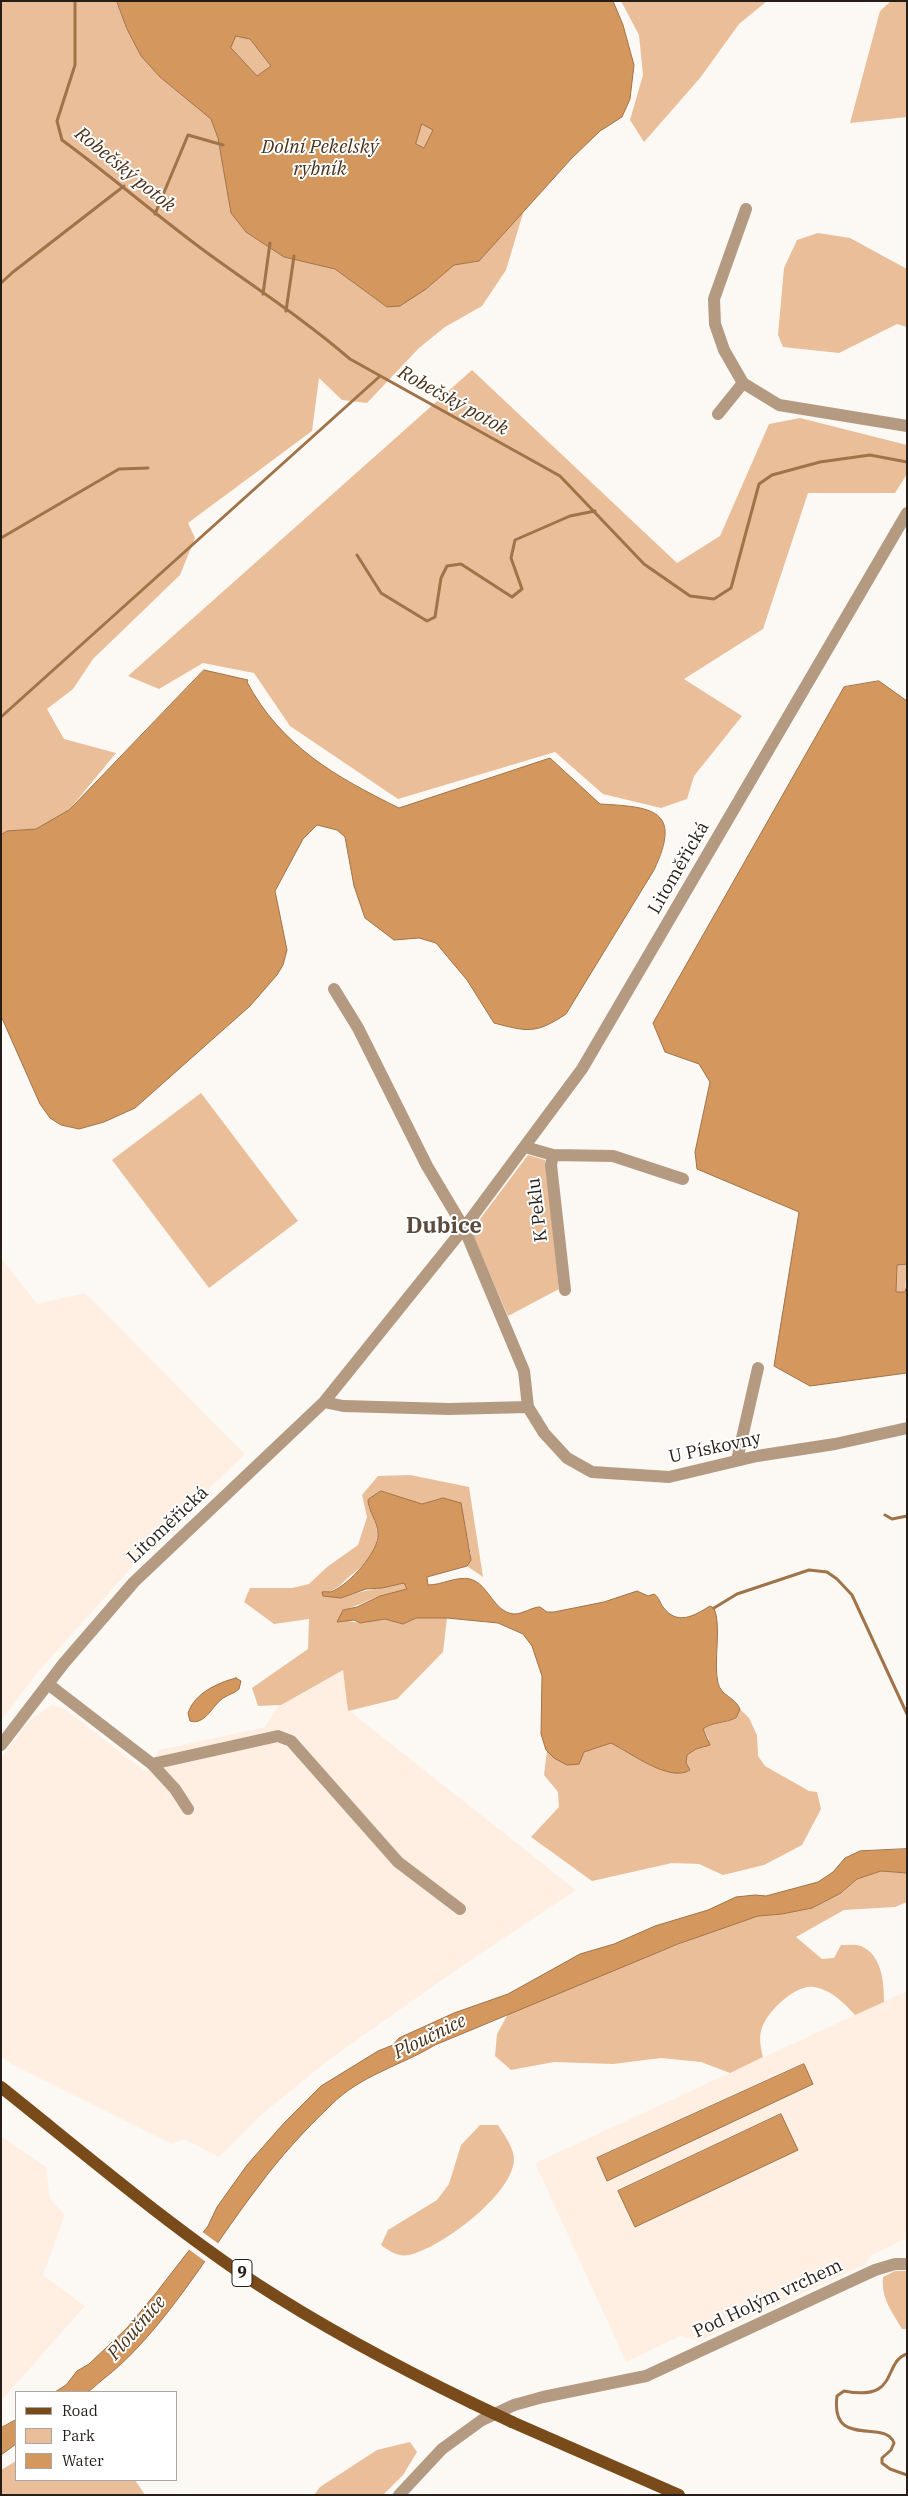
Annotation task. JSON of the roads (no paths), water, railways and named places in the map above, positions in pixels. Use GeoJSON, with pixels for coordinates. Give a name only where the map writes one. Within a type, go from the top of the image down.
{"type":"FeatureCollection","features":[{"type":"Feature","properties":{"kind":"main road","name":"9"},"geometry":{"type":"LineString","coordinates":[[1,2087],[130,2190],[217,2256],[296,2309],[410,2373],[512,2422],[680,2495]]}},
{"type":"Feature","properties":{"kind":"street"},"geometry":{"type":"LineString","coordinates":[[746,209],[714,299],[715,324],[718,333],[724,350],[743,383],[779,405],[907,426]]}},
{"type":"Feature","properties":{"kind":"street"},"geometry":{"type":"LineString","coordinates":[[718,414],[743,383]]}},
{"type":"Feature","properties":{"kind":"street","name":"Litoměřická"},"geometry":{"type":"LineString","coordinates":[[1,1745],[48,1684],[134,1582],[324,1402],[464,1228],[525,1147],[582,1069],[907,513]]}},
{"type":"Feature","properties":{"kind":"street"},"geometry":{"type":"LineString","coordinates":[[324,1402],[343,1406],[449,1409],[528,1407],[524,1371],[464,1228],[427,1166],[358,1028],[334,989]]}},
{"type":"Feature","properties":{"kind":"street","name":"K Peklu"},"geometry":{"type":"LineString","coordinates":[[525,1147],[553,1155],[551,1166],[565,1290]]}},
{"type":"Feature","properties":{"kind":"street"},"geometry":{"type":"LineString","coordinates":[[553,1155],[613,1156],[683,1179]]}},
{"type":"Feature","properties":{"kind":"street"},"geometry":{"type":"LineString","coordinates":[[737,1460],[758,1368]]}},
{"type":"Feature","properties":{"kind":"street","name":"U Pískovny"},"geometry":{"type":"LineString","coordinates":[[528,1407],[544,1433],[567,1458],[592,1472],[669,1477],[722,1466],[737,1460],[835,1444],[907,1428]]}},
{"type":"Feature","properties":{"kind":"street"},"geometry":{"type":"LineString","coordinates":[[48,1684],[152,1764],[188,1808]]}},
{"type":"Feature","properties":{"kind":"street"},"geometry":{"type":"LineString","coordinates":[[152,1764],[278,1736],[291,1741],[398,1862],[460,1909]]}},
{"type":"Feature","properties":{"kind":"street","name":"Pod Holým vrchem"},"geometry":{"type":"LineString","coordinates":[[399,2495],[442,2449],[482,2420],[514,2405],[543,2397],[646,2376],[875,2270],[895,2264],[907,2264]]}},
{"type":"Feature","properties":{"kind":"water","name":"Dolní Pekelský rybník"},"geometry":{"type":"Polygon","coordinates":[[[117,1],[613,1],[623,25],[634,65],[630,99],[622,117],[600,131],[571,159],[479,261],[454,265],[426,289],[400,306],[387,307],[335,269],[284,257],[246,232],[231,213],[218,138],[211,119],[160,77],[141,56],[127,29],[117,1]],[[236,36],[231,48],[257,76],[271,66],[250,39],[236,36]],[[422,124],[416,144],[424,148],[433,130],[422,124]]]}},
{"type":"Feature","properties":{"kind":"water"},"geometry":{"type":"Polygon","coordinates":[[[204,670],[248,680],[247,682],[261,705],[293,742],[332,771],[399,808],[550,758],[600,804],[634,807],[648,810],[657,815],[663,823],[665,834],[662,850],[654,870],[566,1014],[547,1025],[531,1029],[515,1028],[494,1023],[467,980],[436,943],[419,938],[394,940],[365,918],[354,886],[345,837],[337,830],[317,825],[303,839],[275,891],[287,950],[283,965],[277,975],[250,1006],[135,1108],[104,1122],[79,1129],[61,1125],[50,1118],[40,1104],[1,1016],[1,835],[7,831],[36,829],[69,810],[204,670]]]}},
{"type":"Feature","properties":{"kind":"water"},"geometry":{"type":"Polygon","coordinates":[[[879,681],[907,701],[907,1264],[897,1265],[896,1292],[905,1292],[907,1285],[907,1373],[810,1386],[774,1366],[799,1212],[697,1169],[695,1152],[710,1082],[699,1064],[665,1052],[653,1023],[844,687],[879,681]]]}},
{"type":"Feature","properties":{"kind":"water"},"geometry":{"type":"Polygon","coordinates":[[[381,1491],[422,1504],[443,1498],[461,1503],[471,1560],[467,1566],[427,1577],[428,1585],[465,1578],[470,1579],[482,1586],[501,1608],[514,1614],[540,1607],[547,1612],[554,1612],[604,1602],[637,1591],[648,1596],[654,1594],[668,1613],[680,1618],[692,1616],[710,1606],[714,1608],[717,1624],[716,1665],[718,1683],[722,1691],[738,1705],[740,1709],[736,1718],[710,1725],[703,1729],[710,1745],[696,1749],[687,1755],[686,1763],[690,1770],[682,1773],[661,1770],[611,1743],[584,1752],[579,1764],[567,1765],[554,1758],[546,1750],[541,1734],[542,1676],[532,1646],[523,1634],[498,1623],[447,1618],[416,1618],[403,1624],[385,1619],[360,1623],[354,1620],[337,1622],[343,1610],[357,1607],[380,1596],[407,1589],[404,1583],[382,1588],[366,1589],[341,1598],[323,1596],[322,1592],[333,1591],[355,1575],[374,1550],[378,1529],[368,1500],[381,1491]]]}},
{"type":"Feature","properties":{"kind":"water"},"geometry":{"type":"Polygon","coordinates":[[[236,1678],[241,1681],[236,1692],[221,1700],[201,1720],[196,1722],[190,1721],[188,1713],[201,1694],[214,1686],[236,1678]]]}},
{"type":"Feature","properties":{"kind":"water","name":"Ploučnice"},"geometry":{"type":"Polygon","coordinates":[[[907,1849],[907,1873],[881,1871],[857,1879],[841,1893],[812,1908],[782,1914],[758,1916],[678,1944],[435,2045],[355,2086],[331,2105],[284,2154],[240,2211],[185,2290],[145,2340],[124,2362],[88,2391],[57,2391],[66,2385],[77,2371],[89,2364],[127,2328],[208,2226],[217,2207],[247,2165],[284,2123],[321,2086],[378,2051],[393,2045],[399,2038],[454,2013],[508,1994],[580,1954],[614,1944],[655,1926],[708,1910],[736,1897],[766,1896],[818,1882],[833,1872],[845,1858],[860,1851],[907,1849]]]}},
{"type":"Feature","properties":{"kind":"water"},"geometry":{"type":"Polygon","coordinates":[[[804,2064],[813,2084],[607,2181],[597,2158],[804,2064]]]}},
{"type":"Feature","properties":{"kind":"water"},"geometry":{"type":"Polygon","coordinates":[[[781,2114],[798,2150],[635,2227],[618,2191],[781,2114]]]}},
{"type":"Feature","properties":{"kind":"water"},"geometry":{"type":"Polygon","coordinates":[[[15,2421],[15,2445],[1,2455],[1,2428],[15,2421]]]}},
{"type":"Feature","properties":{"kind":"waterway","name":"Robečský potok"},"geometry":{"type":"LineString","coordinates":[[75,1],[75,65],[57,121],[62,140],[206,252],[297,317],[350,359],[560,476],[644,564],[690,596],[714,599],[731,588],[759,484],[772,475],[820,462],[870,455],[907,462]]}},
{"type":"Feature","properties":{"kind":"waterway"},"geometry":{"type":"LineString","coordinates":[[155,214],[188,135],[223,145]]}},
{"type":"Feature","properties":{"kind":"waterway"},"geometry":{"type":"LineString","coordinates":[[1,283],[124,186]]}},
{"type":"Feature","properties":{"kind":"waterway"},"geometry":{"type":"LineString","coordinates":[[263,294],[270,243]]}},
{"type":"Feature","properties":{"kind":"waterway"},"geometry":{"type":"LineString","coordinates":[[286,311],[294,256]]}},
{"type":"Feature","properties":{"kind":"waterway"},"geometry":{"type":"LineString","coordinates":[[1,717],[379,377]]}},
{"type":"Feature","properties":{"kind":"waterway"},"geometry":{"type":"LineString","coordinates":[[1,538],[119,469],[148,468]]}},
{"type":"Feature","properties":{"kind":"waterway"},"geometry":{"type":"LineString","coordinates":[[357,555],[381,593],[427,621],[435,617],[441,578],[447,566],[461,564],[512,597],[522,589],[511,558],[515,540],[570,516],[595,511]]}},
{"type":"Feature","properties":{"kind":"waterway"},"geometry":{"type":"LineString","coordinates":[[885,1515],[892,1519],[907,1516]]}},
{"type":"Feature","properties":{"kind":"waterway"},"geometry":{"type":"LineString","coordinates":[[714,1608],[737,1594],[809,1570],[827,1572],[837,1579],[852,1595],[907,1714]]}},
{"type":"Feature","properties":{"kind":"waterway"},"geometry":{"type":"LineString","coordinates":[[907,2354],[899,2358],[887,2380],[874,2391],[862,2393],[844,2391],[837,2396],[837,2412],[842,2423],[850,2428],[889,2436],[894,2443],[891,2450],[882,2458],[882,2463],[890,2469],[907,2475]]}},
{"type":"Feature","properties":{"kind":"district","name":"Dubice"},"geometry":{"type":"Point","coordinates":[444,1227]}}]}
